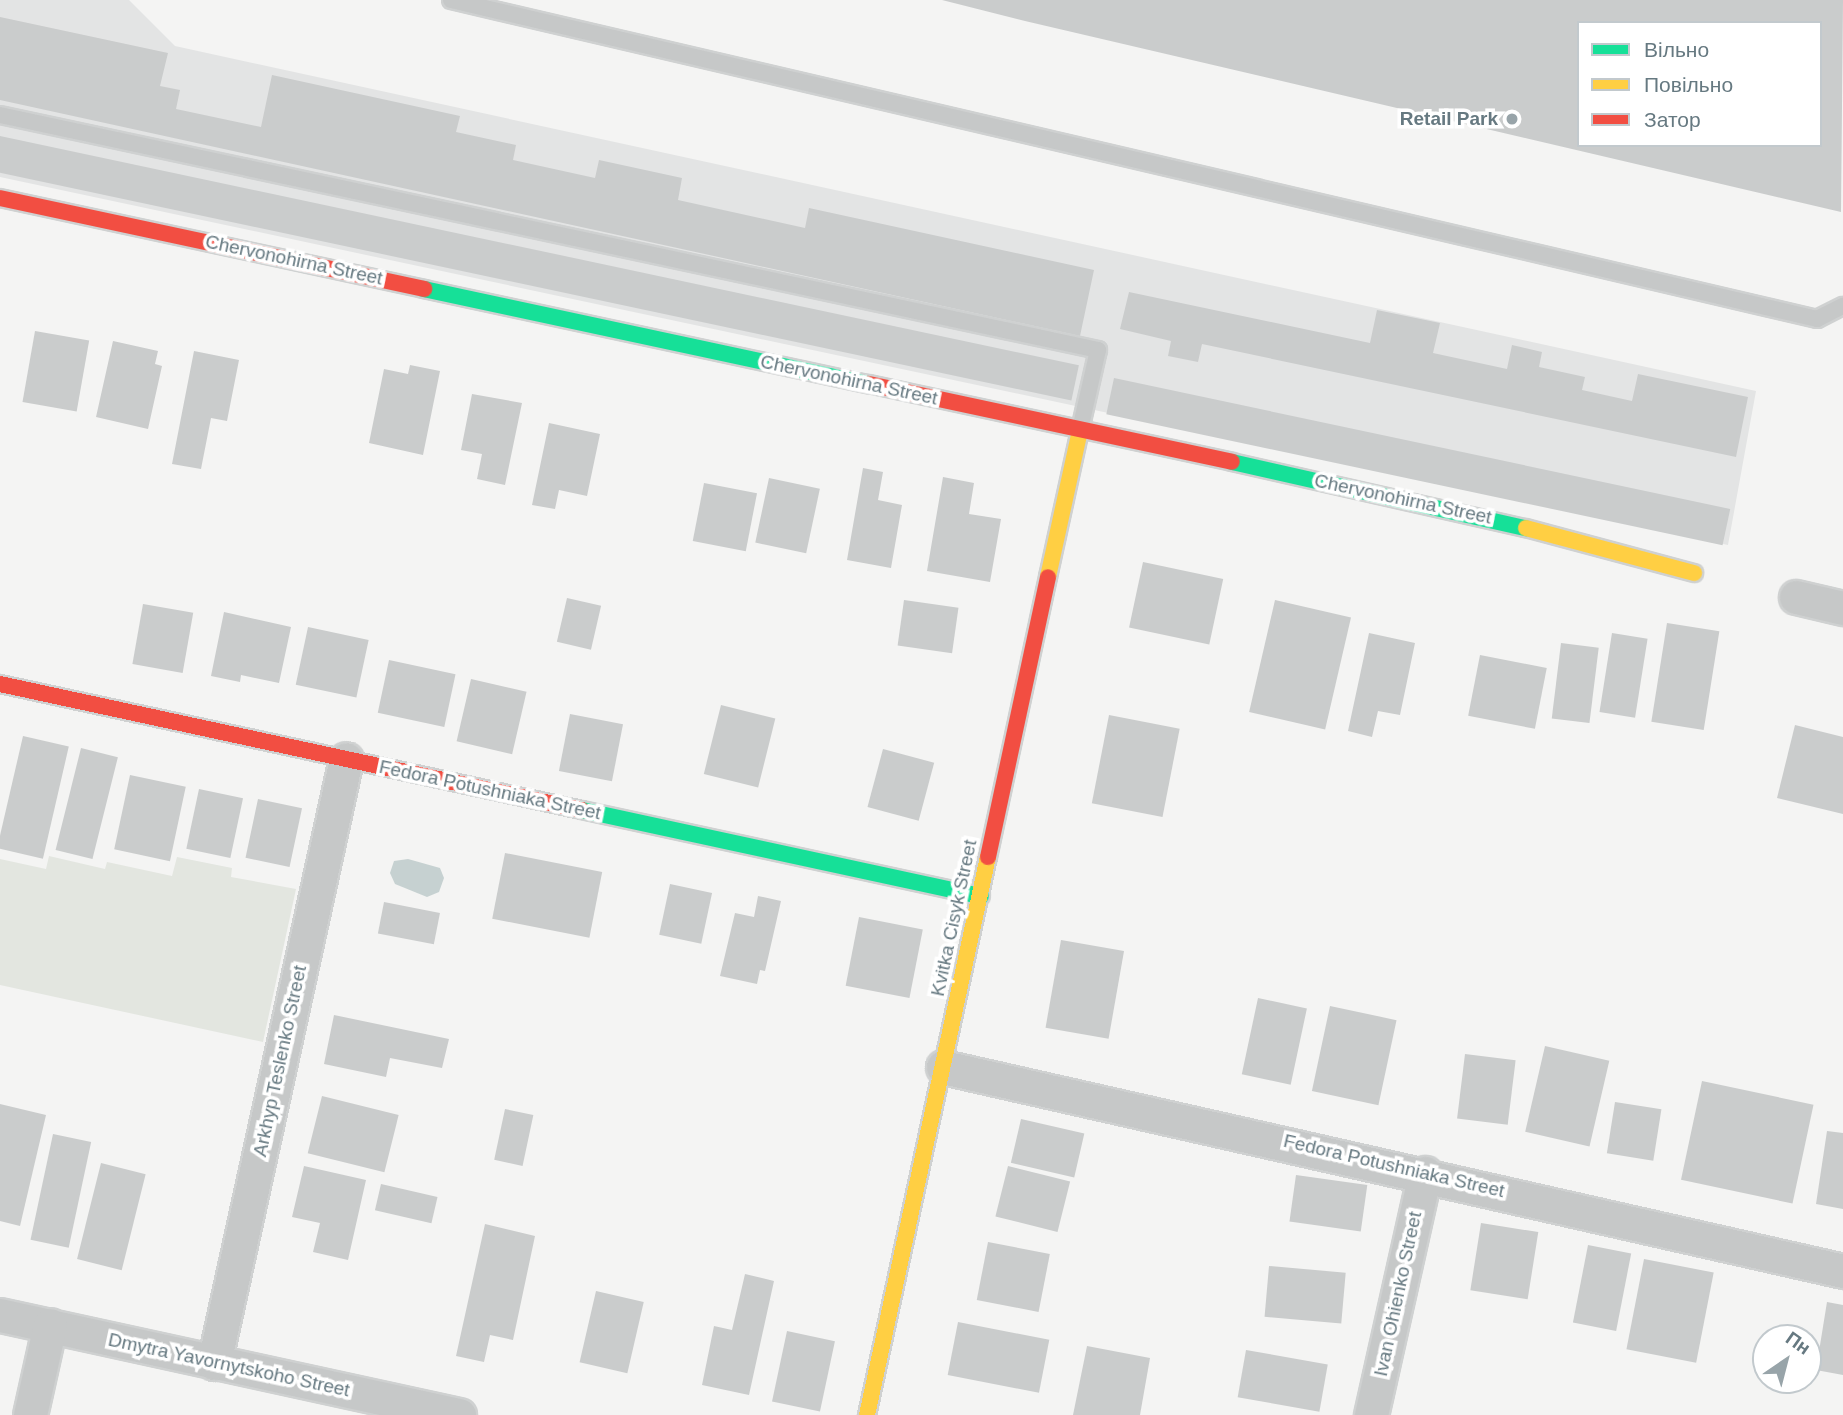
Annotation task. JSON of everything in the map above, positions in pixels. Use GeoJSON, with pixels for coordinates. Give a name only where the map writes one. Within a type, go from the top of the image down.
{"type":"FeatureCollection","features":[{"type":"Feature","properties":{"kind":"street","name":"Chervonohirna Street"},"geometry":{"type":"LineString","coordinates":[[0,198],[1478,515],[1695,573]]}},
{"type":"Feature","properties":{"kind":"street","name":"Kvitka Cisyk Street"},"geometry":{"type":"LineString","coordinates":[[867,1415],[1080,430]]}},
{"type":"Feature","properties":{"kind":"street"},"geometry":{"type":"LineString","coordinates":[[1796,597],[1843,608]]}},
{"type":"Feature","properties":{"kind":"street","name":"Fedora Potushniaka Street"},"geometry":{"type":"LineString","coordinates":[[0,684],[981,896]]}},
{"type":"Feature","properties":{"kind":"street","name":"Arkhyp Teslenko Street"},"geometry":{"type":"LineString","coordinates":[[214,1363],[346,759]]}},
{"type":"Feature","properties":{"kind":"street","name":"Fedora Potushniaka Street"},"geometry":{"type":"LineString","coordinates":[[943,1067],[1425,1173],[1843,1271]]}},
{"type":"Feature","properties":{"kind":"street","name":"Ivan Ohienko Street"},"geometry":{"type":"LineString","coordinates":[[1371,1415],[1425,1173]]}},
{"type":"Feature","properties":{"kind":"street","name":"Dmytra Yavornytskoho Street"},"geometry":{"type":"LineString","coordinates":[[0,1315],[459,1415]]}},
{"type":"Feature","properties":{"kind":"street"},"geometry":{"type":"LineString","coordinates":[[30,1415],[50,1325]]}},
{"type":"Feature","properties":{"kind":"lane"},"geometry":{"type":"LineString","coordinates":[[451,0],[508,7],[1817,319],[1843,306]]}},
{"type":"Feature","properties":{"kind":"lane"},"geometry":{"type":"LineString","coordinates":[[0,116],[1098,350],[1080,430]]}},
{"type":"Feature","properties":{"kind":"shaded area"},"geometry":{"type":"Polygon","coordinates":[[[0,0],[129,0],[175,46],[1756,391],[1728,545],[0,177],[0,0]]]}},
{"type":"Feature","properties":{"kind":"shaded area"},"geometry":{"type":"Polygon","coordinates":[[[49,856],[105,869],[107,862],[172,876],[177,857],[232,868],[231,877],[296,889],[263,1042],[0,985],[0,859],[46,869],[49,856]]]}},
{"type":"Feature","properties":{"kind":"shaded area"},"geometry":{"type":"Polygon","coordinates":[[[408,859],[440,868],[444,878],[439,892],[427,897],[395,884],[390,873],[394,861],[408,859]]]}},
{"type":"Feature","properties":{"kind":"building","name":"Retail Park"},"geometry":{"type":"Polygon","coordinates":[[[942,0],[1843,0],[1841,212],[1025,21],[942,0]]]}},
{"type":"Feature","properties":{"kind":"building"},"geometry":{"type":"Polygon","coordinates":[[[0,17],[168,53],[160,86],[180,90],[176,109],[261,127],[272,75],[460,116],[456,132],[516,145],[513,160],[595,178],[599,160],[682,178],[678,200],[805,228],[809,208],[1094,270],[1080,336],[0,100],[0,17]]]}},
{"type":"Feature","properties":{"kind":"building"},"geometry":{"type":"Polygon","coordinates":[[[0,136],[1079,365],[1071,401],[0,173],[0,136]]]}},
{"type":"Feature","properties":{"kind":"building"},"geometry":{"type":"Polygon","coordinates":[[[1129,292],[1370,343],[1377,310],[1440,323],[1433,353],[1507,369],[1512,345],[1542,352],[1539,367],[1585,377],[1582,390],[1632,401],[1638,374],[1748,397],[1736,457],[1202,344],[1198,362],[1168,356],[1171,341],[1120,329],[1129,292]]]}},
{"type":"Feature","properties":{"kind":"building"},"geometry":{"type":"Polygon","coordinates":[[[35,331],[89,341],[77,411],[22,402],[35,331]]]}},
{"type":"Feature","properties":{"kind":"building"},"geometry":{"type":"Polygon","coordinates":[[[113,341],[158,351],[155,364],[162,366],[148,429],[96,417],[113,341]]]}},
{"type":"Feature","properties":{"kind":"building"},"geometry":{"type":"Polygon","coordinates":[[[194,351],[239,360],[227,421],[211,418],[201,469],[172,464],[194,351]]]}},
{"type":"Feature","properties":{"kind":"building"},"geometry":{"type":"Polygon","coordinates":[[[410,365],[440,371],[423,455],[369,443],[384,369],[408,374],[410,365]]]}},
{"type":"Feature","properties":{"kind":"building"},"geometry":{"type":"Polygon","coordinates":[[[1114,378],[1730,509],[1723,545],[1106,414],[1114,378]]]}},
{"type":"Feature","properties":{"kind":"building"},"geometry":{"type":"Polygon","coordinates":[[[472,394],[522,403],[505,485],[477,479],[482,454],[461,450],[472,394]]]}},
{"type":"Feature","properties":{"kind":"building"},"geometry":{"type":"Polygon","coordinates":[[[549,423],[600,434],[587,496],[559,490],[555,509],[532,505],[549,423]]]}},
{"type":"Feature","properties":{"kind":"building"},"geometry":{"type":"Polygon","coordinates":[[[863,468],[883,472],[878,500],[902,505],[891,568],[847,560],[863,468]]]}},
{"type":"Feature","properties":{"kind":"building"},"geometry":{"type":"Polygon","coordinates":[[[943,477],[974,483],[969,514],[1001,519],[990,582],[927,571],[943,477]]]}},
{"type":"Feature","properties":{"kind":"building"},"geometry":{"type":"Polygon","coordinates":[[[769,478],[820,489],[806,553],[755,543],[769,478]]]}},
{"type":"Feature","properties":{"kind":"building"},"geometry":{"type":"Polygon","coordinates":[[[704,483],[757,493],[746,551],[693,541],[704,483]]]}},
{"type":"Feature","properties":{"kind":"building"},"geometry":{"type":"Polygon","coordinates":[[[1143,562],[1223,579],[1209,645],[1129,628],[1143,562]]]}},
{"type":"Feature","properties":{"kind":"building"},"geometry":{"type":"Polygon","coordinates":[[[567,598],[601,606],[591,650],[557,642],[567,598]]]}},
{"type":"Feature","properties":{"kind":"building"},"geometry":{"type":"Polygon","coordinates":[[[904,600],[958,608],[952,653],[898,646],[904,600]]]}},
{"type":"Feature","properties":{"kind":"building"},"geometry":{"type":"Polygon","coordinates":[[[1275,600],[1351,618],[1325,730],[1249,712],[1275,600]]]}},
{"type":"Feature","properties":{"kind":"building"},"geometry":{"type":"Polygon","coordinates":[[[143,604],[193,613],[183,673],[132,664],[143,604]]]}},
{"type":"Feature","properties":{"kind":"building"},"geometry":{"type":"Polygon","coordinates":[[[224,612],[291,627],[279,683],[241,675],[240,682],[211,676],[224,612]]]}},
{"type":"Feature","properties":{"kind":"building"},"geometry":{"type":"Polygon","coordinates":[[[1667,623],[1719,631],[1704,730],[1651,722],[1667,623]]]}},
{"type":"Feature","properties":{"kind":"building"},"geometry":{"type":"Polygon","coordinates":[[[308,627],[369,640],[356,698],[296,685],[308,627]]]}},
{"type":"Feature","properties":{"kind":"building"},"geometry":{"type":"Polygon","coordinates":[[[1369,633],[1415,643],[1400,715],[1378,711],[1372,737],[1348,731],[1369,633]]]}},
{"type":"Feature","properties":{"kind":"building"},"geometry":{"type":"Polygon","coordinates":[[[1612,633],[1648,639],[1635,718],[1599,712],[1612,633]]]}},
{"type":"Feature","properties":{"kind":"building"},"geometry":{"type":"Polygon","coordinates":[[[1561,643],[1599,648],[1589,723],[1552,718],[1561,643]]]}},
{"type":"Feature","properties":{"kind":"building"},"geometry":{"type":"Polygon","coordinates":[[[1480,655],[1547,668],[1535,729],[1468,716],[1480,655]]]}},
{"type":"Feature","properties":{"kind":"building"},"geometry":{"type":"Polygon","coordinates":[[[389,660],[456,674],[444,727],[378,713],[389,660]]]}},
{"type":"Feature","properties":{"kind":"building"},"geometry":{"type":"Polygon","coordinates":[[[471,679],[527,692],[512,754],[457,741],[471,679]]]}},
{"type":"Feature","properties":{"kind":"building"},"geometry":{"type":"Polygon","coordinates":[[[721,705],[775,719],[758,787],[704,774],[721,705]]]}},
{"type":"Feature","properties":{"kind":"building"},"geometry":{"type":"Polygon","coordinates":[[[570,714],[623,724],[612,781],[559,771],[570,714]]]}},
{"type":"Feature","properties":{"kind":"building"},"geometry":{"type":"Polygon","coordinates":[[[1109,715],[1180,729],[1163,817],[1092,803],[1109,715]]]}},
{"type":"Feature","properties":{"kind":"building"},"geometry":{"type":"Polygon","coordinates":[[[1795,725],[1843,737],[1843,814],[1777,798],[1795,725]]]}},
{"type":"Feature","properties":{"kind":"building"},"geometry":{"type":"Polygon","coordinates":[[[23,736],[69,747],[43,859],[0,849],[0,836],[23,736]]]}},
{"type":"Feature","properties":{"kind":"building"},"geometry":{"type":"Polygon","coordinates":[[[81,748],[118,757],[92,859],[56,850],[81,748]]]}},
{"type":"Feature","properties":{"kind":"building"},"geometry":{"type":"Polygon","coordinates":[[[883,749],[934,763],[919,821],[867,807],[883,749]]]}},
{"type":"Feature","properties":{"kind":"building"},"geometry":{"type":"Polygon","coordinates":[[[130,775],[186,787],[170,861],[114,849],[130,775]]]}},
{"type":"Feature","properties":{"kind":"building"},"geometry":{"type":"Polygon","coordinates":[[[199,789],[243,798],[230,858],[186,849],[199,789]]]}},
{"type":"Feature","properties":{"kind":"building"},"geometry":{"type":"Polygon","coordinates":[[[258,799],[302,808],[290,867],[246,858],[258,799]]]}},
{"type":"Feature","properties":{"kind":"building"},"geometry":{"type":"Polygon","coordinates":[[[505,853],[602,872],[589,938],[492,919],[505,853]]]}},
{"type":"Feature","properties":{"kind":"building"},"geometry":{"type":"Polygon","coordinates":[[[670,884],[712,893],[701,944],[659,935],[670,884]]]}},
{"type":"Feature","properties":{"kind":"building"},"geometry":{"type":"Polygon","coordinates":[[[758,896],[781,901],[765,971],[760,970],[757,984],[720,976],[735,913],[754,917],[758,896]]]}},
{"type":"Feature","properties":{"kind":"building"},"geometry":{"type":"Polygon","coordinates":[[[384,902],[440,913],[434,944],[378,933],[384,902]]]}},
{"type":"Feature","properties":{"kind":"building"},"geometry":{"type":"Polygon","coordinates":[[[859,917],[923,929],[909,998],[846,986],[859,917]]]}},
{"type":"Feature","properties":{"kind":"building"},"geometry":{"type":"Polygon","coordinates":[[[1061,940],[1124,951],[1109,1039],[1046,1028],[1061,940]]]}},
{"type":"Feature","properties":{"kind":"building"},"geometry":{"type":"Polygon","coordinates":[[[1258,998],[1307,1008],[1291,1085],[1242,1074],[1258,998]]]}},
{"type":"Feature","properties":{"kind":"building"},"geometry":{"type":"Polygon","coordinates":[[[1330,1006],[1397,1020],[1378,1105],[1312,1091],[1330,1006]]]}},
{"type":"Feature","properties":{"kind":"building"},"geometry":{"type":"Polygon","coordinates":[[[334,1015],[449,1039],[442,1068],[390,1058],[386,1077],[324,1064],[334,1015]]]}},
{"type":"Feature","properties":{"kind":"building"},"geometry":{"type":"Polygon","coordinates":[[[1545,1046],[1609,1061],[1590,1147],[1525,1132],[1545,1046]]]}},
{"type":"Feature","properties":{"kind":"building"},"geometry":{"type":"Polygon","coordinates":[[[1465,1054],[1516,1060],[1508,1125],[1457,1119],[1465,1054]]]}},
{"type":"Feature","properties":{"kind":"building"},"geometry":{"type":"Polygon","coordinates":[[[1702,1081],[1814,1105],[1793,1203],[1681,1180],[1702,1081]]]}},
{"type":"Feature","properties":{"kind":"building"},"geometry":{"type":"Polygon","coordinates":[[[322,1096],[399,1115],[384,1172],[308,1153],[322,1096]]]}},
{"type":"Feature","properties":{"kind":"building"},"geometry":{"type":"Polygon","coordinates":[[[1615,1102],[1661,1109],[1653,1161],[1607,1153],[1615,1102]]]}},
{"type":"Feature","properties":{"kind":"building"},"geometry":{"type":"Polygon","coordinates":[[[0,1104],[46,1115],[20,1226],[0,1221],[0,1104]]]}},
{"type":"Feature","properties":{"kind":"building"},"geometry":{"type":"Polygon","coordinates":[[[505,1109],[533,1115],[523,1166],[494,1160],[505,1109]]]}},
{"type":"Feature","properties":{"kind":"building"},"geometry":{"type":"Polygon","coordinates":[[[1021,1119],[1084,1134],[1074,1177],[1011,1163],[1021,1119]]]}},
{"type":"Feature","properties":{"kind":"building"},"geometry":{"type":"Polygon","coordinates":[[[1827,1131],[1843,1133],[1843,1209],[1816,1204],[1827,1131]]]}},
{"type":"Feature","properties":{"kind":"building"},"geometry":{"type":"Polygon","coordinates":[[[53,1134],[91,1142],[69,1248],[31,1240],[53,1134]]]}},
{"type":"Feature","properties":{"kind":"building"},"geometry":{"type":"Polygon","coordinates":[[[101,1163],[146,1174],[122,1270],[77,1259],[101,1163]]]}},
{"type":"Feature","properties":{"kind":"building"},"geometry":{"type":"Polygon","coordinates":[[[304,1166],[366,1180],[348,1260],[313,1252],[320,1223],[292,1217],[304,1166]]]}},
{"type":"Feature","properties":{"kind":"building"},"geometry":{"type":"Polygon","coordinates":[[[1008,1166],[1070,1181],[1058,1232],[995,1216],[1008,1166]]]}},
{"type":"Feature","properties":{"kind":"building"},"geometry":{"type":"Polygon","coordinates":[[[1296,1175],[1367,1185],[1361,1232],[1289,1222],[1296,1175]]]}},
{"type":"Feature","properties":{"kind":"building"},"geometry":{"type":"Polygon","coordinates":[[[381,1184],[438,1197],[431,1223],[375,1210],[381,1184]]]}},
{"type":"Feature","properties":{"kind":"building"},"geometry":{"type":"Polygon","coordinates":[[[1481,1223],[1538,1232],[1528,1299],[1470,1290],[1481,1223]]]}},
{"type":"Feature","properties":{"kind":"building"},"geometry":{"type":"Polygon","coordinates":[[[485,1224],[535,1236],[513,1340],[490,1335],[484,1362],[456,1356],[485,1224]]]}},
{"type":"Feature","properties":{"kind":"building"},"geometry":{"type":"Polygon","coordinates":[[[988,1242],[1050,1254],[1039,1312],[977,1300],[988,1242]]]}},
{"type":"Feature","properties":{"kind":"building"},"geometry":{"type":"Polygon","coordinates":[[[1588,1245],[1631,1253],[1616,1331],[1573,1323],[1588,1245]]]}},
{"type":"Feature","properties":{"kind":"building"},"geometry":{"type":"Polygon","coordinates":[[[1644,1259],[1714,1273],[1696,1363],[1626,1349],[1644,1259]]]}},
{"type":"Feature","properties":{"kind":"building"},"geometry":{"type":"Polygon","coordinates":[[[1269,1266],[1346,1273],[1341,1324],[1265,1317],[1269,1266]]]}},
{"type":"Feature","properties":{"kind":"building"},"geometry":{"type":"Polygon","coordinates":[[[745,1274],[774,1281],[749,1395],[702,1385],[714,1326],[732,1330],[745,1274]]]}},
{"type":"Feature","properties":{"kind":"building"},"geometry":{"type":"Polygon","coordinates":[[[596,1291],[644,1302],[627,1373],[580,1362],[596,1291]]]}},
{"type":"Feature","properties":{"kind":"building"},"geometry":{"type":"Polygon","coordinates":[[[1827,1302],[1843,1305],[1843,1375],[1822,1371],[1822,1333],[1827,1302]]]}},
{"type":"Feature","properties":{"kind":"building"},"geometry":{"type":"Polygon","coordinates":[[[958,1322],[1049,1340],[1039,1393],[948,1375],[958,1322]]]}},
{"type":"Feature","properties":{"kind":"building"},"geometry":{"type":"Polygon","coordinates":[[[787,1331],[835,1341],[820,1412],[772,1401],[787,1331]]]}},
{"type":"Feature","properties":{"kind":"building"},"geometry":{"type":"Polygon","coordinates":[[[1087,1346],[1150,1358],[1140,1415],[1073,1415],[1087,1346]]]}},
{"type":"Feature","properties":{"kind":"building"},"geometry":{"type":"Polygon","coordinates":[[[1246,1350],[1328,1364],[1319,1412],[1238,1397],[1246,1350]]]}},
{"type":"Feature","properties":{"kind":"traffic: fast"},"geometry":{"type":"LineString","coordinates":[[424,289],[869,384]]}},
{"type":"Feature","properties":{"kind":"traffic: fast"},"geometry":{"type":"LineString","coordinates":[[1232,462],[1526,528]]}},
{"type":"Feature","properties":{"kind":"traffic: fast"},"geometry":{"type":"LineString","coordinates":[[582,810],[981,896]]}},
{"type":"Feature","properties":{"kind":"traffic: slow"},"geometry":{"type":"LineString","coordinates":[[1048,577],[1080,430]]}},
{"type":"Feature","properties":{"kind":"traffic: slow"},"geometry":{"type":"LineString","coordinates":[[1526,528],[1694,573]]}},
{"type":"Feature","properties":{"kind":"traffic: slow"},"geometry":{"type":"LineString","coordinates":[[867,1415],[988,857]]}},
{"type":"Feature","properties":{"kind":"traffic: jam"},"geometry":{"type":"LineString","coordinates":[[0,198],[424,289]]}},
{"type":"Feature","properties":{"kind":"traffic: jam"},"geometry":{"type":"LineString","coordinates":[[869,384],[1232,462]]}},
{"type":"Feature","properties":{"kind":"traffic: jam"},"geometry":{"type":"LineString","coordinates":[[988,857],[1048,577]]}},
{"type":"Feature","properties":{"kind":"traffic: jam"},"geometry":{"type":"LineString","coordinates":[[0,684],[582,810]]}},
{"type":"Feature","properties":{"kind":"place","name":"Retail Park"},"geometry":{"type":"Point","coordinates":[1512,119]}}]}
